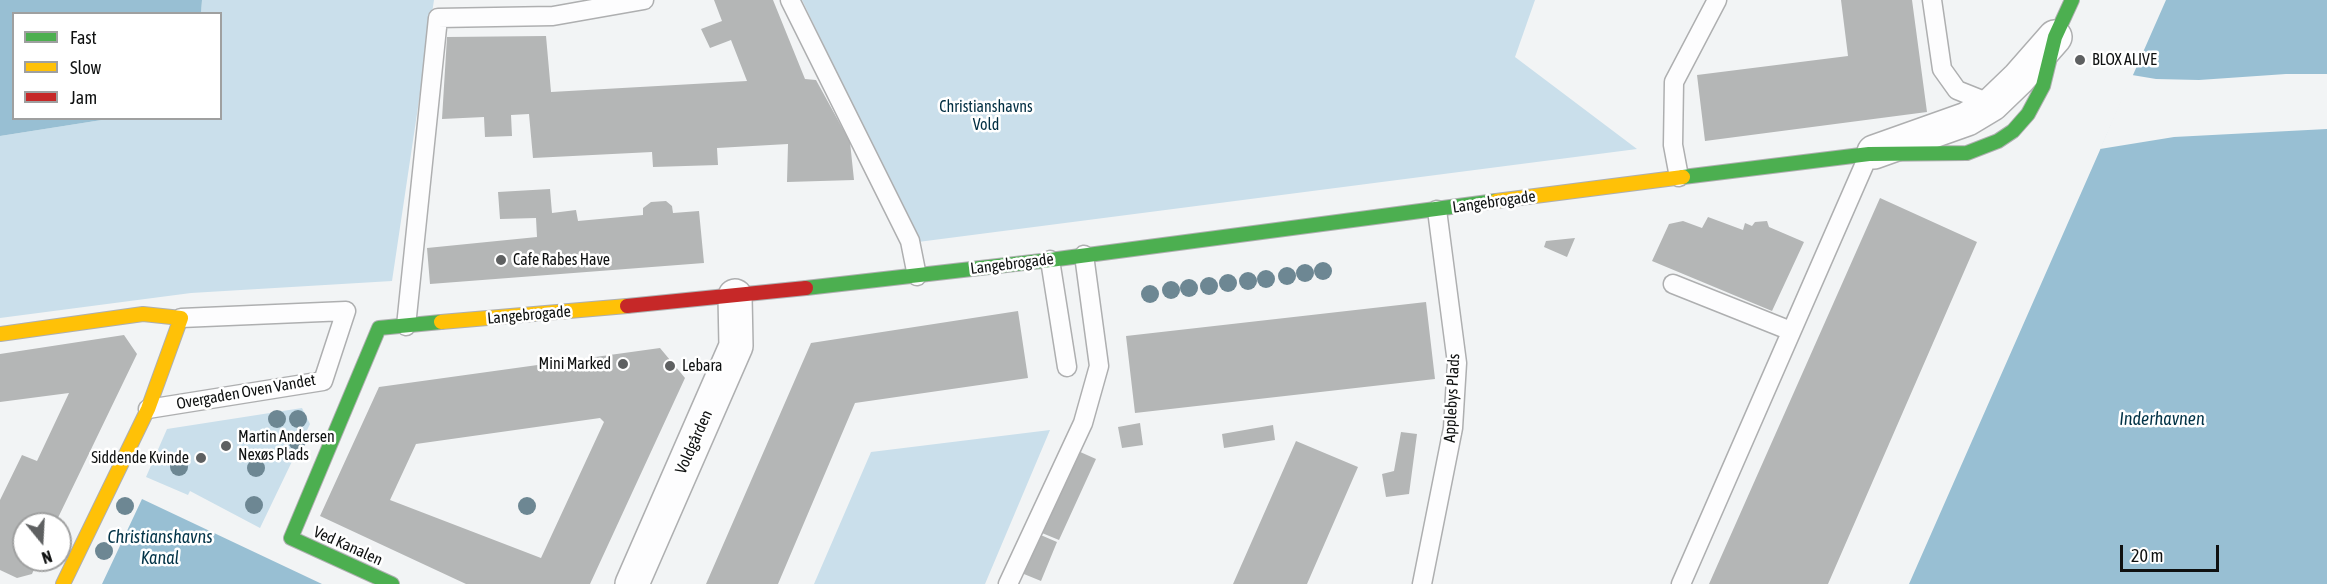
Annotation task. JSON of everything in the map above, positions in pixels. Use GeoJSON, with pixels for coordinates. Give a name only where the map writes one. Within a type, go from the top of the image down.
{"type":"FeatureCollection","features":[{"type":"Feature","properties":{"kind":"street","name":"Langebrogade"},"geometry":{"type":"LineString","coordinates":[[291,538],[379,328],[735,296],[917,276],[1869,154],[1967,153],[1998,141],[2013,131],[2033,105],[2043,86],[2055,37],[2072,0]]}},
{"type":"Feature","properties":{"kind":"street","name":"Langebrogade"},"geometry":{"type":"LineString","coordinates":[[1869,154],[1967,119],[1992,104],[2055,37]]}},
{"type":"Feature","properties":{"kind":"street","name":"Voldgården"},"geometry":{"type":"LineString","coordinates":[[632,584],[736,346],[735,296]]}},
{"type":"Feature","properties":{"kind":"street","name":"Overgaden Oven Vandet"},"geometry":{"type":"LineString","coordinates":[[0,334],[143,314],[181,318],[148,409],[63,584]]}},
{"type":"Feature","properties":{"kind":"street","name":"Ved Kanalen"},"geometry":{"type":"LineString","coordinates":[[291,538],[392,584]]}},
{"type":"Feature","properties":{"kind":"lane"},"geometry":{"type":"LineString","coordinates":[[406,326],[438,18],[553,16],[644,0]]}},
{"type":"Feature","properties":{"kind":"lane"},"geometry":{"type":"LineString","coordinates":[[790,0],[910,241],[917,276]]}},
{"type":"Feature","properties":{"kind":"lane"},"geometry":{"type":"LineString","coordinates":[[1679,177],[1673,145],[1674,82],[1717,0]]}},
{"type":"Feature","properties":{"kind":"lane"},"geometry":{"type":"LineString","coordinates":[[1932,0],[1942,69],[1957,90],[1992,104]]}},
{"type":"Feature","properties":{"kind":"lane"},"geometry":{"type":"LineString","coordinates":[[1681,584],[1869,154]]}},
{"type":"Feature","properties":{"kind":"lane","name":"Applebys Plads"},"geometry":{"type":"LineString","coordinates":[[1419,584],[1453,428],[1457,363],[1437,210]]}},
{"type":"Feature","properties":{"kind":"lane"},"geometry":{"type":"LineString","coordinates":[[1008,584],[1083,423],[1100,366],[1084,255]]}},
{"type":"Feature","properties":{"kind":"lane"},"geometry":{"type":"LineString","coordinates":[[1050,260],[1067,367]]}},
{"type":"Feature","properties":{"kind":"lane"},"geometry":{"type":"LineString","coordinates":[[1673,284],[1791,331]]}},
{"type":"Feature","properties":{"kind":"lane","name":"Overgaden Oven Vandet"},"geometry":{"type":"LineString","coordinates":[[148,409],[323,381],[346,311],[181,318]]}},
{"type":"Feature","properties":{"kind":"green space"},"geometry":{"type":"Polygon","coordinates":[[[202,0],[434,0],[392,281],[191,293],[0,318],[0,136],[102,120],[222,120],[222,12],[201,12],[202,0]]]}},
{"type":"Feature","properties":{"kind":"green space","name":"Christianshavns Vold"},"geometry":{"type":"Polygon","coordinates":[[[802,0],[1535,0],[1515,57],[1637,149],[918,242],[802,0]]]}},
{"type":"Feature","properties":{"kind":"green space","name":"Martin Andersen Nexøs Plads"},"geometry":{"type":"Polygon","coordinates":[[[302,408],[310,424],[260,528],[190,491],[188,495],[146,477],[167,429],[302,408]]]}},
{"type":"Feature","properties":{"kind":"green space"},"geometry":{"type":"Polygon","coordinates":[[[1050,430],[985,584],[814,584],[871,452],[1050,430]]]}},
{"type":"Feature","properties":{"kind":"water"},"geometry":{"type":"Polygon","coordinates":[[[0,0],[202,0],[201,12],[12,12],[12,120],[102,120],[0,136],[0,0]]]}},
{"type":"Feature","properties":{"kind":"water","name":"Inderhavnen"},"geometry":{"type":"Polygon","coordinates":[[[2166,0],[2327,0],[2327,584],[1909,584],[2166,0]]]}},
{"type":"Feature","properties":{"kind":"water","name":"Christianshavns Kanal"},"geometry":{"type":"Polygon","coordinates":[[[142,499],[322,584],[102,584],[142,499]]]}},
{"type":"Feature","properties":{"kind":"pier"},"geometry":{"type":"Polygon","coordinates":[[[2286,74],[2327,74],[2327,129],[2174,137],[2100,149],[2132,75],[2156,79],[2199,80],[2286,74]]]}},
{"type":"Feature","properties":{"kind":"building"},"geometry":{"type":"Polygon","coordinates":[[[714,0],[773,0],[805,79],[816,80],[850,142],[854,180],[787,182],[788,144],[717,148],[718,165],[653,167],[652,152],[533,158],[529,114],[511,115],[512,136],[485,137],[484,117],[442,119],[447,37],[546,36],[551,92],[747,81],[731,40],[710,48],[701,29],[722,21],[714,0]]]}},
{"type":"Feature","properties":{"kind":"building"},"geometry":{"type":"Polygon","coordinates":[[[1841,0],[1912,0],[1927,112],[1705,141],[1697,75],[1848,56],[1841,0]]]}},
{"type":"Feature","properties":{"kind":"building"},"geometry":{"type":"Polygon","coordinates":[[[550,189],[552,213],[576,210],[578,221],[643,215],[643,208],[651,202],[666,201],[672,206],[673,213],[699,211],[704,263],[430,284],[427,248],[537,237],[536,218],[500,219],[498,192],[550,189]]]}},
{"type":"Feature","properties":{"kind":"building"},"geometry":{"type":"Polygon","coordinates":[[[1880,198],[1977,242],[1828,584],[1709,584],[1880,198]]]}},
{"type":"Feature","properties":{"kind":"building"},"geometry":{"type":"Polygon","coordinates":[[[1708,217],[1743,230],[1745,223],[1752,226],[1755,222],[1767,221],[1769,227],[1804,242],[1772,311],[1652,261],[1669,224],[1683,221],[1702,228],[1708,217]]]}},
{"type":"Feature","properties":{"kind":"building"},"geometry":{"type":"Polygon","coordinates":[[[1575,238],[1567,257],[1544,247],[1546,241],[1575,238]]]}},
{"type":"Feature","properties":{"kind":"building"},"geometry":{"type":"Polygon","coordinates":[[[1426,302],[1435,379],[1135,413],[1126,336],[1426,302]]]}},
{"type":"Feature","properties":{"kind":"building"},"geometry":{"type":"Polygon","coordinates":[[[1018,311],[1028,378],[855,403],[778,584],[706,584],[811,343],[1018,311]]]}},
{"type":"Feature","properties":{"kind":"building"},"geometry":{"type":"Polygon","coordinates":[[[124,335],[137,354],[61,512],[12,512],[12,572],[33,572],[17,578],[0,570],[0,500],[22,455],[37,461],[69,393],[0,402],[0,354],[124,335]]]}},
{"type":"Feature","properties":{"kind":"building"},"geometry":{"type":"Polygon","coordinates":[[[660,348],[685,378],[590,584],[466,584],[320,516],[379,387],[660,348]],[[600,418],[416,444],[390,500],[541,558],[604,422],[600,418]]]}},
{"type":"Feature","properties":{"kind":"building"},"geometry":{"type":"Polygon","coordinates":[[[1140,423],[1143,445],[1122,448],[1118,427],[1140,423]]]}},
{"type":"Feature","properties":{"kind":"building"},"geometry":{"type":"Polygon","coordinates":[[[1273,425],[1275,440],[1224,448],[1222,434],[1273,425]]]}},
{"type":"Feature","properties":{"kind":"building"},"geometry":{"type":"Polygon","coordinates":[[[1401,432],[1417,434],[1409,494],[1386,497],[1382,474],[1394,471],[1401,432]]]}},
{"type":"Feature","properties":{"kind":"building"},"geometry":{"type":"Polygon","coordinates":[[[1296,441],[1358,467],[1307,584],[1233,584],[1296,441]]]}},
{"type":"Feature","properties":{"kind":"building"},"geometry":{"type":"Polygon","coordinates":[[[1078,451],[1096,459],[1059,540],[1042,533],[1078,451]]]}},
{"type":"Feature","properties":{"kind":"building"},"geometry":{"type":"Polygon","coordinates":[[[1036,533],[1057,542],[1041,581],[1019,572],[1036,533]]]}},
{"type":"Feature","properties":{"kind":"traffic: fast"},"geometry":{"type":"LineString","coordinates":[[1683,177],[1869,154],[1967,153],[1998,141],[2013,131],[2028,114],[2043,86],[2055,37],[2072,0]]}},
{"type":"Feature","properties":{"kind":"traffic: fast"},"geometry":{"type":"LineString","coordinates":[[806,288],[1050,260],[1496,201]]}},
{"type":"Feature","properties":{"kind":"traffic: fast"},"geometry":{"type":"LineString","coordinates":[[392,584],[291,538],[379,328],[441,322]]}},
{"type":"Feature","properties":{"kind":"traffic: slow"},"geometry":{"type":"LineString","coordinates":[[1496,201],[1683,177]]}},
{"type":"Feature","properties":{"kind":"traffic: slow"},"geometry":{"type":"LineString","coordinates":[[441,322],[627,306]]}},
{"type":"Feature","properties":{"kind":"traffic: slow"},"geometry":{"type":"LineString","coordinates":[[0,334],[143,314],[181,318],[148,409],[63,584]]}},
{"type":"Feature","properties":{"kind":"traffic: jam"},"geometry":{"type":"LineString","coordinates":[[627,306],[806,288]]}},
{"type":"Feature","properties":{"kind":"place","name":"BLOX ALIVE"},"geometry":{"type":"Point","coordinates":[2080,60]}},
{"type":"Feature","properties":{"kind":"place","name":"Cafe Rabes Have"},"geometry":{"type":"Point","coordinates":[501,260]}},
{"type":"Feature","properties":{"kind":"place","name":"Mini Marked"},"geometry":{"type":"Point","coordinates":[623,364]}},
{"type":"Feature","properties":{"kind":"place","name":"Lebara"},"geometry":{"type":"Point","coordinates":[670,366]}},
{"type":"Feature","properties":{"kind":"place","name":"Martin Andersen Nexøs Plads"},"geometry":{"type":"Point","coordinates":[226,446]}},
{"type":"Feature","properties":{"kind":"place","name":"Siddende Kvinde"},"geometry":{"type":"Point","coordinates":[201,458]}}]}
